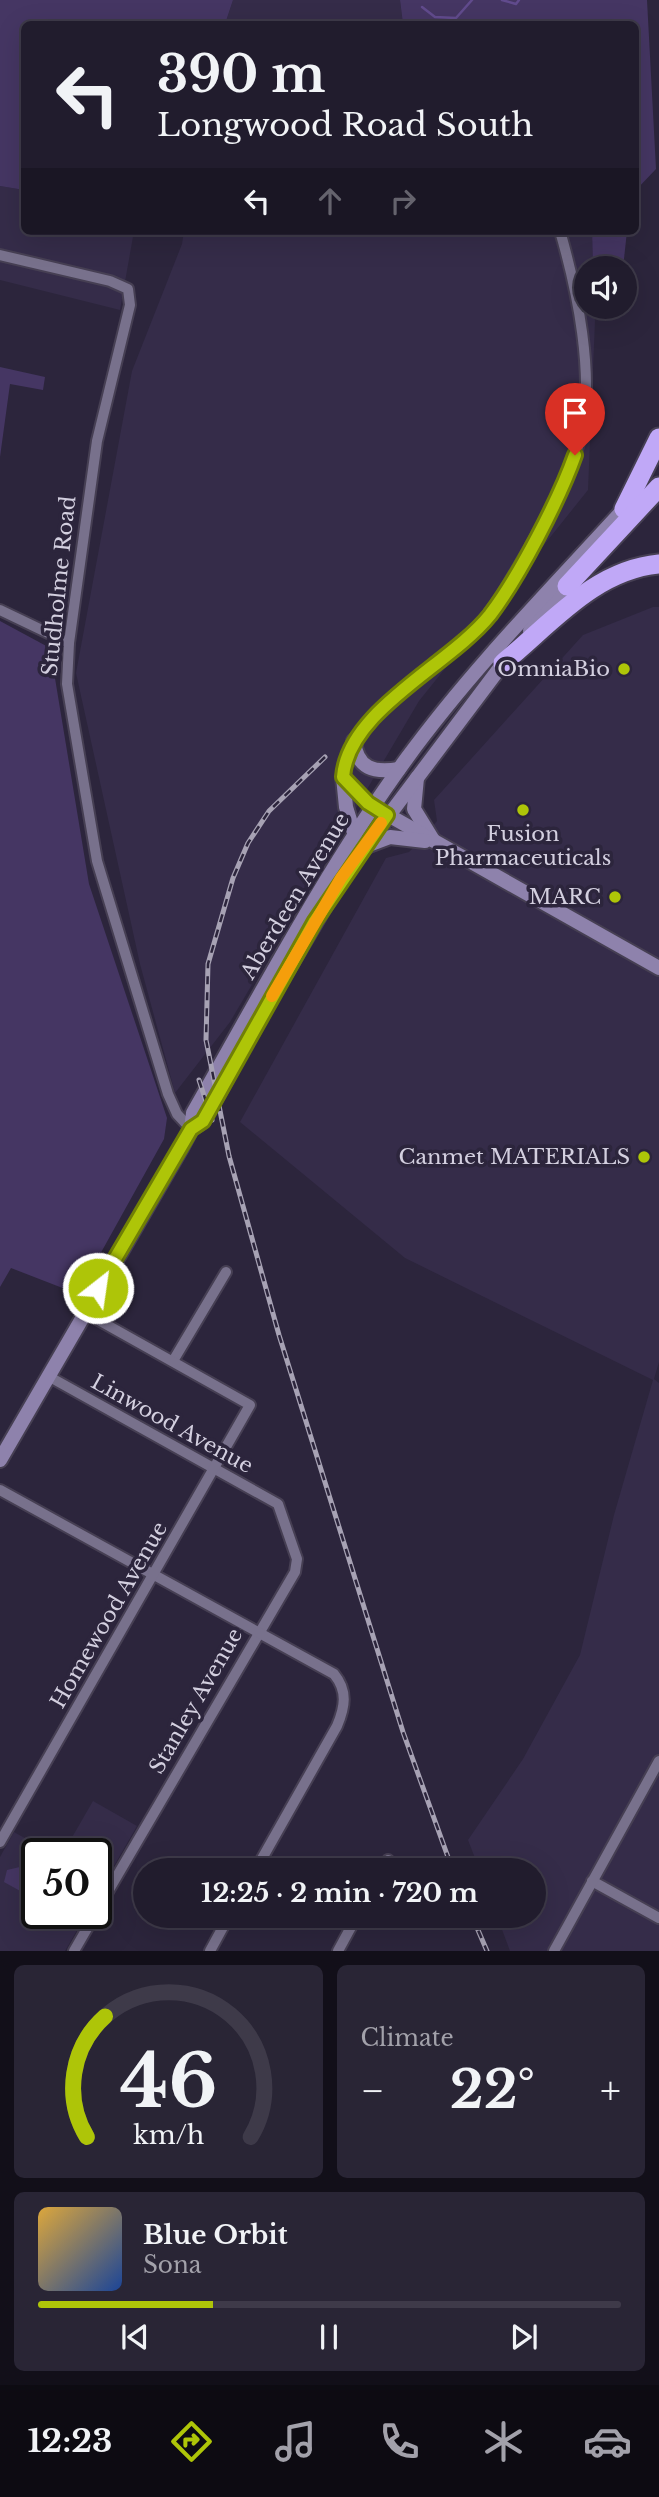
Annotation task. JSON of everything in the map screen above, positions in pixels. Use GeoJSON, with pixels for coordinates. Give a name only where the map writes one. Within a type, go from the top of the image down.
{"type":"FeatureCollection","features":[{"type":"Feature","properties":{"kind":"highway"},"geometry":{"type":"LineString","coordinates":[[624,509],[659,438]]}},
{"type":"Feature","properties":{"kind":"highway"},"geometry":{"type":"LineString","coordinates":[[624,509],[659,472]]}},
{"type":"Feature","properties":{"kind":"highway"},"geometry":{"type":"LineString","coordinates":[[567,586],[659,487]]}},
{"type":"Feature","properties":{"kind":"highway"},"geometry":{"type":"LineString","coordinates":[[503,663],[598,583],[626,570],[659,564]]}},
{"type":"Feature","properties":{"kind":"main road","name":"Aberdeen Avenue"},"geometry":{"type":"LineString","coordinates":[[0,1460],[191,1129],[203,1121],[360,841],[373,807],[399,769],[476,671],[624,509]]}},
{"type":"Feature","properties":{"kind":"main road","name":"Aberdeen Avenue"},"geometry":{"type":"LineString","coordinates":[[360,841],[387,815],[503,663],[567,586]]}},
{"type":"Feature","properties":{"kind":"main road"},"geometry":{"type":"LineString","coordinates":[[354,741],[355,754],[367,768],[379,772],[399,769]]}},
{"type":"Feature","properties":{"kind":"main road"},"geometry":{"type":"LineString","coordinates":[[422,767],[414,793],[414,809],[435,843]]}},
{"type":"Feature","properties":{"kind":"main road"},"geometry":{"type":"LineString","coordinates":[[343,777],[346,807],[360,841],[390,837],[435,843]]}},
{"type":"Feature","properties":{"kind":"main road"},"geometry":{"type":"LineString","coordinates":[[373,807],[659,968]]}},
{"type":"Feature","properties":{"kind":"street"},"geometry":{"type":"LineString","coordinates":[[373,807],[343,777],[346,756],[354,741],[384,709],[465,640],[489,615],[568,474],[580,437],[586,388],[581,329],[561,235]]}},
{"type":"Feature","properties":{"kind":"street","name":"Studholme Road"},"geometry":{"type":"LineString","coordinates":[[0,255],[110,281],[128,289],[131,305],[97,441],[69,643],[67,684],[97,861],[168,1094],[177,1114],[191,1129]]}},
{"type":"Feature","properties":{"kind":"street"},"geometry":{"type":"LineString","coordinates":[[0,610],[69,643]]}},
{"type":"Feature","properties":{"kind":"street"},"geometry":{"type":"LineString","coordinates":[[84,1312],[173,1361],[226,1272]]}},
{"type":"Feature","properties":{"kind":"street","name":"Homewood Avenue"},"geometry":{"type":"LineString","coordinates":[[0,1842],[250,1405],[173,1361]]}},
{"type":"Feature","properties":{"kind":"street","name":"Linwood Avenue"},"geometry":{"type":"LineString","coordinates":[[48,1377],[278,1504]]}},
{"type":"Feature","properties":{"kind":"street"},"geometry":{"type":"LineString","coordinates":[[0,1490],[334,1674],[342,1684],[344,1708],[337,1726],[262,1858]]}},
{"type":"Feature","properties":{"kind":"street","name":"Stanley Avenue"},"geometry":{"type":"LineString","coordinates":[[112,1885],[298,1565],[278,1504]]}},
{"type":"Feature","properties":{"kind":"street"},"geometry":{"type":"LineString","coordinates":[[554,1951],[659,1761]]}},
{"type":"Feature","properties":{"kind":"street"},"geometry":{"type":"LineString","coordinates":[[592,1881],[659,1918]]}},
{"type":"Feature","properties":{"kind":"street"},"geometry":{"type":"LineString","coordinates":[[210,1951],[222,1928]]}},
{"type":"Feature","properties":{"kind":"street"},"geometry":{"type":"LineString","coordinates":[[338,1951],[350,1928]]}},
{"type":"Feature","properties":{"kind":"street","name":"Stanley Avenue"},"geometry":{"type":"LineString","coordinates":[[74,1951],[87,1929]]}},
{"type":"Feature","properties":{"kind":"shaded area"},"geometry":{"type":"Polygon","coordinates":[[[0,0],[233,0],[226,21],[21,21],[21,190],[0,186],[0,0]]]}},
{"type":"Feature","properties":{"kind":"shaded area"},"geometry":{"type":"Polygon","coordinates":[[[233,0],[400,0],[403,21],[226,21],[233,0]]]}},
{"type":"Feature","properties":{"kind":"shaded area"},"geometry":{"type":"Polygon","coordinates":[[[400,0],[647,0],[656,169],[639,187],[639,21],[403,21],[400,0]]]}},
{"type":"Feature","properties":{"kind":"shaded area"},"geometry":{"type":"Polygon","coordinates":[[[0,186],[21,190],[21,235],[133,235],[120,310],[0,280],[0,186]]]}},
{"type":"Feature","properties":{"kind":"shaded area"},"geometry":{"type":"Polygon","coordinates":[[[183,235],[592,235],[593,256],[574,256],[574,319],[595,321],[588,490],[419,701],[230,1022],[175,1093],[140,964],[76,673],[132,371],[183,235]]]}},
{"type":"Feature","properties":{"kind":"shaded area"},"geometry":{"type":"Polygon","coordinates":[[[592,235],[627,235],[624,256],[593,256],[592,235]]]}},
{"type":"Feature","properties":{"kind":"shaded area"},"geometry":{"type":"Polygon","coordinates":[[[0,367],[45,377],[43,390],[10,384],[0,457],[0,367]]]}},
{"type":"Feature","properties":{"kind":"shaded area"},"geometry":{"type":"Polygon","coordinates":[[[659,607],[659,1362],[654,1379],[659,1383],[659,1951],[510,1951],[501,1928],[546,1928],[546,1858],[475,1858],[468,1840],[523,1759],[580,1655],[614,1515],[653,1380],[405,1258],[240,1122],[386,858],[409,852],[423,838],[437,821],[434,800],[583,635],[659,607]]]}},
{"type":"Feature","properties":{"kind":"shaded area"},"geometry":{"type":"Polygon","coordinates":[[[0,621],[50,648],[89,884],[167,1118],[164,1139],[78,1294],[11,1268],[0,1287],[0,621]]]}},
{"type":"Feature","properties":{"kind":"shaded area"},"geometry":{"type":"Polygon","coordinates":[[[93,1801],[137,1826],[112,1869],[112,1838],[72,1838],[93,1801]]]}},
{"type":"Feature","properties":{"kind":"shaded area"},"geometry":{"type":"Polygon","coordinates":[[[14,1832],[25,1838],[21,1838],[21,1929],[78,1929],[65,1951],[0,1951],[0,1857],[14,1832]]]}},
{"type":"Feature","properties":{"kind":"shaded area"},"geometry":{"type":"Polygon","coordinates":[[[21,1867],[21,1891],[4,1882],[7,1870],[21,1867]]]}},
{"type":"Feature","properties":{"kind":"waterway"},"geometry":{"type":"LineString","coordinates":[[422,7],[435,17],[456,18],[472,0]]}},
{"type":"Feature","properties":{"kind":"waterway"},"geometry":{"type":"LineString","coordinates":[[502,0],[516,4],[519,0]]}},
{"type":"Feature","properties":{"kind":"railway"},"geometry":{"type":"LineString","coordinates":[[325,757],[269,811],[248,843],[233,878],[208,964],[206,1040],[229,1156],[279,1335],[403,1732],[448,1858]]}},
{"type":"Feature","properties":{"kind":"railway"},"geometry":{"type":"LineString","coordinates":[[199,1080],[212,1120]]}},
{"type":"Feature","properties":{"kind":"railway"},"geometry":{"type":"LineString","coordinates":[[477,1928],[487,1951]]}},
{"type":"Feature","properties":{"kind":"slow traffic"},"geometry":{"type":"LineString","coordinates":[[272,996],[341,878],[381,823]]}},
{"type":"Feature","properties":{"kind":"place","name":"OmniaBio"},"geometry":{"type":"Point","coordinates":[624,669]}},
{"type":"Feature","properties":{"kind":"place","name":"Fusion Pharmaceuticals"},"geometry":{"type":"Point","coordinates":[523,810]}},
{"type":"Feature","properties":{"kind":"place","name":"MARC"},"geometry":{"type":"Point","coordinates":[615,897]}},
{"type":"Feature","properties":{"kind":"place","name":"Canmet MATERIALS"},"geometry":{"type":"Point","coordinates":[644,1157]}},
{"type":"Feature","properties":{"kind":"route"},"geometry":{"type":"LineString","coordinates":[[98,1288],[191,1129],[203,1121],[341,878],[387,815],[368,803],[343,777],[346,756],[354,741],[384,709],[481,625],[496,606],[548,513],[575,455]]}}]}
